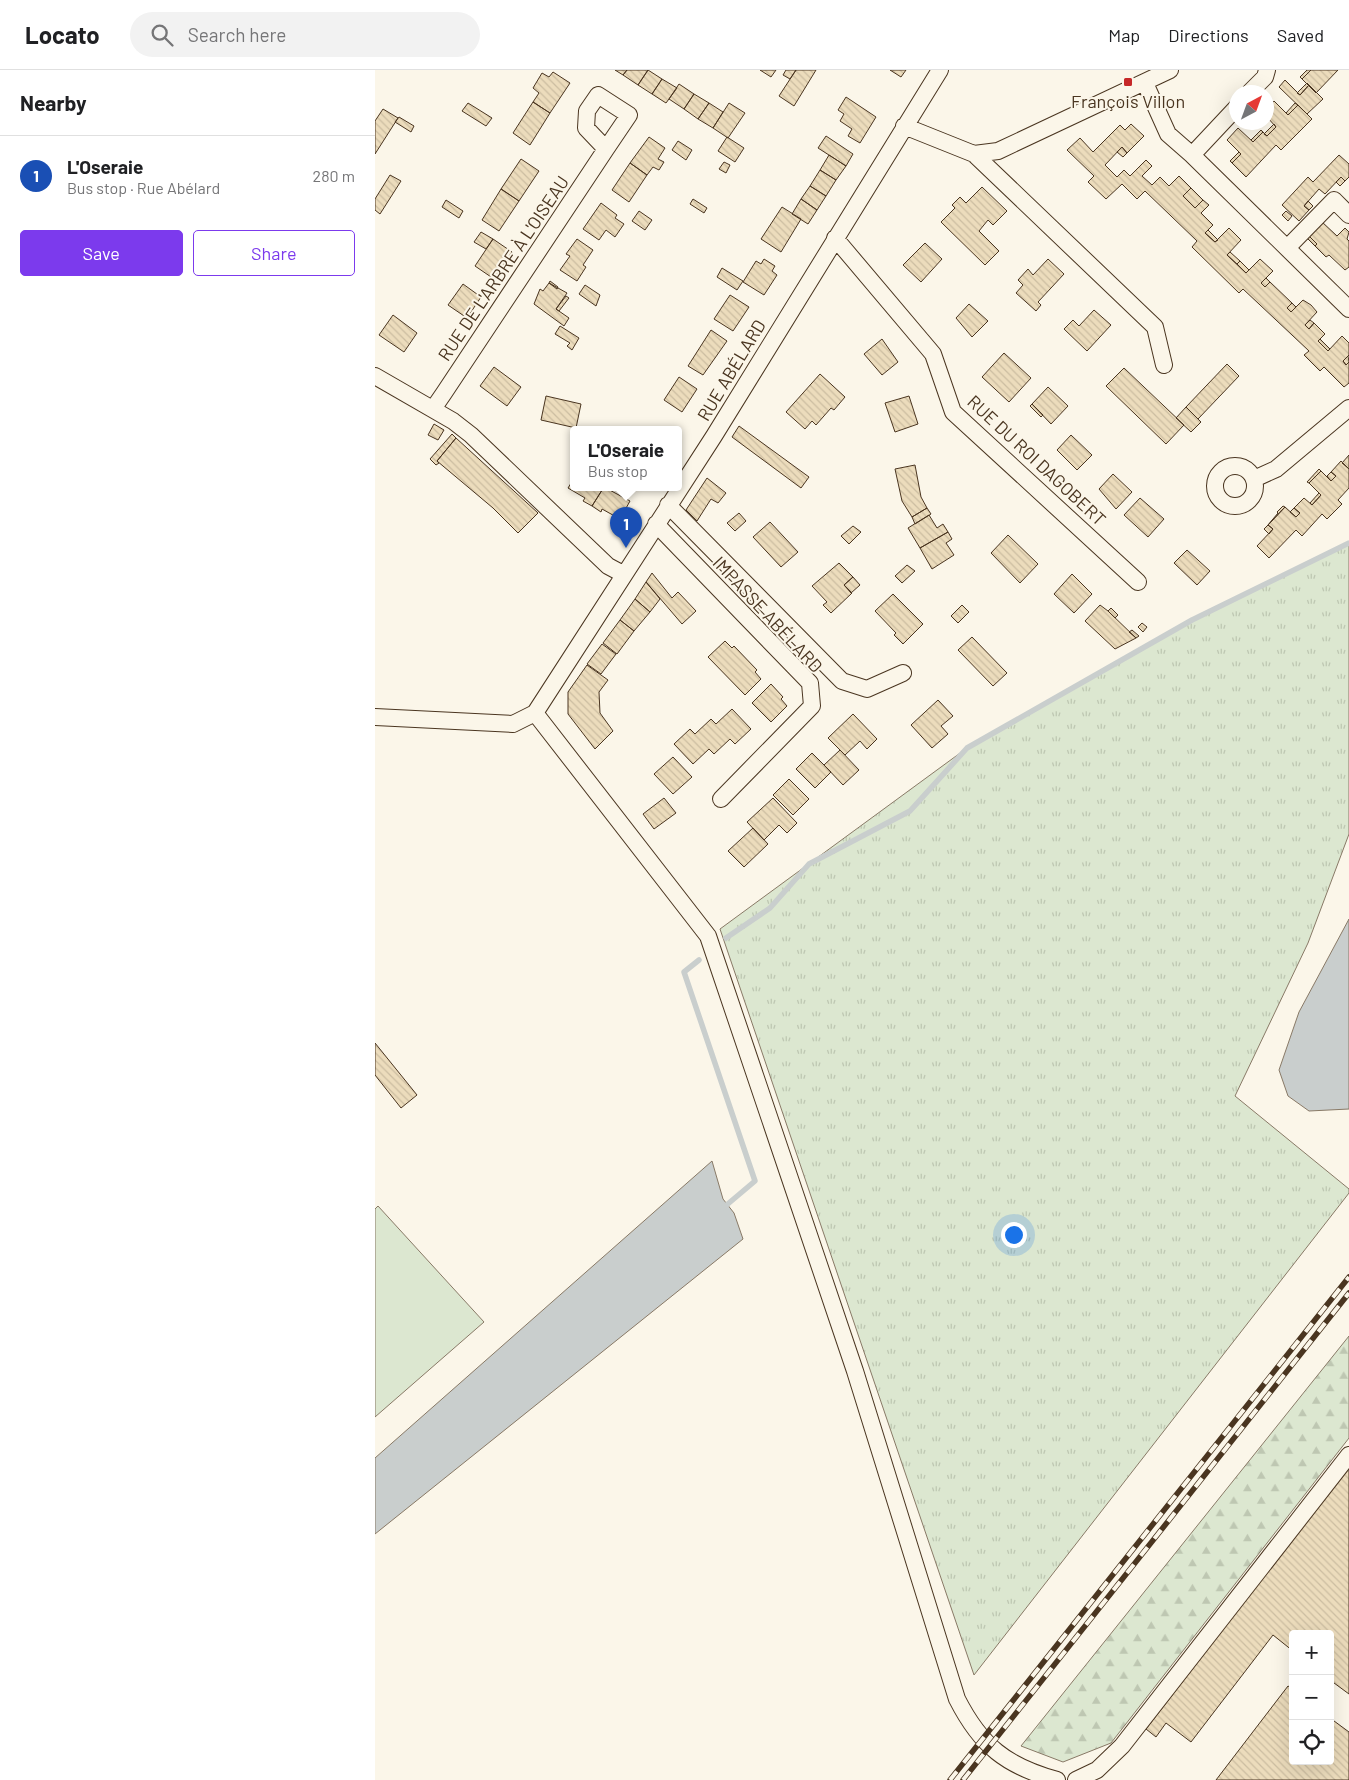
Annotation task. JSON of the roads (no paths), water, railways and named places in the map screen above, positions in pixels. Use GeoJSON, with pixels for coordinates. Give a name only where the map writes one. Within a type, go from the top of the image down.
{"type":"FeatureCollection","features":[{"type":"Feature","properties":{"kind":"street","name":"RUE ABÉLARD"},"geometry":{"type":"LineString","coordinates":[[682,484],[714,436],[940,70]]}},
{"type":"Feature","properties":{"kind":"street"},"geometry":{"type":"LineString","coordinates":[[974,154],[998,151],[1170,70]]}},
{"type":"Feature","properties":{"kind":"street"},"geometry":{"type":"LineString","coordinates":[[1257,85],[1265,77],[1267,70]]}},
{"type":"Feature","properties":{"kind":"street"},"geometry":{"type":"LineString","coordinates":[[1145,83],[1168,134],[1349,308]]}},
{"type":"Feature","properties":{"kind":"street"},"geometry":{"type":"LineString","coordinates":[[1192,155],[1229,116]]}},
{"type":"Feature","properties":{"kind":"street"},"geometry":{"type":"LineString","coordinates":[[904,126],[974,154],[1155,327],[1164,364]]}},
{"type":"Feature","properties":{"kind":"street","name":"RUE DE L'ARBRE À L'OISEAU"},"geometry":{"type":"LineString","coordinates":[[433,409],[606,149]]}},
{"type":"Feature","properties":{"kind":"street"},"geometry":{"type":"LineString","coordinates":[[1287,248],[1334,200],[1349,215]]}},
{"type":"Feature","properties":{"kind":"street","name":"RUE DU ROI DAGOBERT"},"geometry":{"type":"LineString","coordinates":[[835,238],[933,354],[953,412],[1138,582]]}},
{"type":"Feature","properties":{"kind":"street"},"geometry":{"type":"LineString","coordinates":[[375,376],[433,409],[471,435],[608,566],[623,574]]}},
{"type":"Feature","properties":{"kind":"street"},"geometry":{"type":"LineString","coordinates":[[1254,479],[1275,469],[1349,408]]}},
{"type":"Feature","properties":{"kind":"street","name":"RUE ABÉLARD"},"geometry":{"type":"LineString","coordinates":[[535,714],[677,491]]}},
{"type":"Feature","properties":{"kind":"street"},"geometry":{"type":"LineString","coordinates":[[668,505],[843,682],[867,689],[903,673]]}},
{"type":"Feature","properties":{"kind":"street","name":"IMPASSE ABÉLARD"},"geometry":{"type":"LineString","coordinates":[[656,524],[810,683],[812,706],[721,799]]}},
{"type":"Feature","properties":{"kind":"street"},"geometry":{"type":"LineString","coordinates":[[375,717],[513,724],[535,714],[708,936],[846,1343],[957,1699],[975,1732],[1000,1755],[1026,1769],[1057,1780]]}},
{"type":"Feature","properties":{"kind":"street"},"geometry":{"type":"LineString","coordinates":[[1076,1780],[1097,1770],[1122,1746],[1349,1455]]}},
{"type":"Feature","properties":{"kind":"waterway"},"geometry":{"type":"LineString","coordinates":[[726,938],[770,908],[809,864],[910,811],[967,748],[1192,620],[1349,543]]}},
{"type":"Feature","properties":{"kind":"waterway"},"geometry":{"type":"LineString","coordinates":[[699,960],[684,972],[755,1181],[723,1208]]}},
{"type":"Feature","properties":{"kind":"railway"},"geometry":{"type":"LineString","coordinates":[[950,1780],[1349,1277]]}},
{"type":"Feature","properties":{"kind":"railway"},"geometry":{"type":"LineString","coordinates":[[963,1780],[1349,1293]]}},
{"type":"Feature","properties":{"kind":"place","name":"François Villon"},"geometry":{"type":"Point","coordinates":[1128,82]}},
{"type":"Feature","properties":{"kind":"place","name":"L'Oseraie"},"geometry":{"type":"Point","coordinates":[626,548]}}]}
